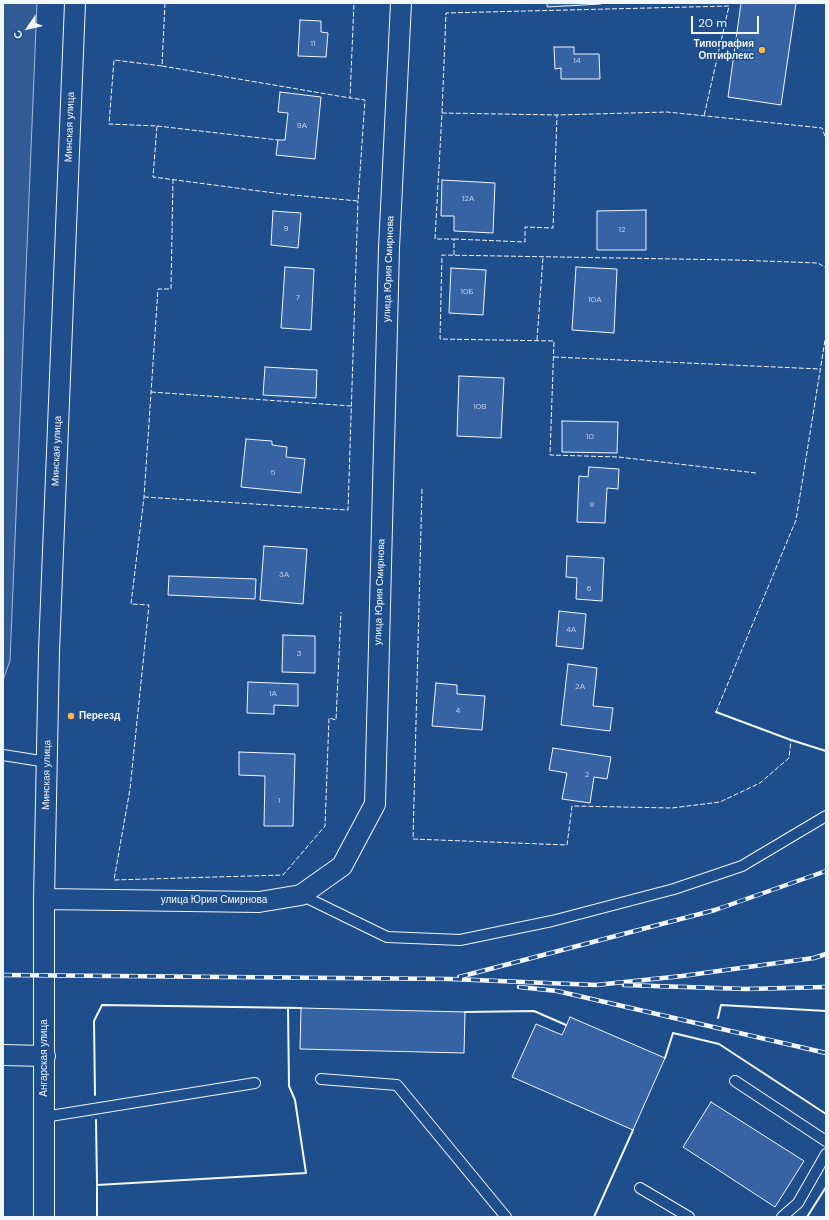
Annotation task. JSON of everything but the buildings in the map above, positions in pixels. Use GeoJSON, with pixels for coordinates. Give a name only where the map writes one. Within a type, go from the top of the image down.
{"type":"FeatureCollection","features":[{"type":"Feature","properties":{"kind":"street","name":"Минская улица"},"geometry":{"type":"LineString","coordinates":[[44,899],[49,651],[75,3]]}},
{"type":"Feature","properties":{"kind":"street","name":"улица Юрия Смирнова"},"geometry":{"type":"LineString","coordinates":[[44,899],[259,902],[301,895],[342,866],[375,804],[389,248],[401,3]]}},
{"type":"Feature","properties":{"kind":"street","name":"Ангарская улица"},"geometry":{"type":"LineString","coordinates":[[44,899],[44,1217]]}},
{"type":"Feature","properties":{"kind":"street"},"geometry":{"type":"LineString","coordinates":[[3,1055],[45,1056]]}},
{"type":"Feature","properties":{"kind":"lane"},"geometry":{"type":"LineString","coordinates":[[3,755],[47,762]]}},
{"type":"Feature","properties":{"kind":"lane"},"geometry":{"type":"LineString","coordinates":[[301,895],[388,937],[460,940],[552,921],[674,889],[742,866],[826,816]]}},
{"type":"Feature","properties":{"kind":"lane"},"geometry":{"type":"LineString","coordinates":[[321,1079],[398,1085],[506,1217]]}},
{"type":"Feature","properties":{"kind":"lane"},"geometry":{"type":"LineString","coordinates":[[735,1081],[826,1141]]}},
{"type":"Feature","properties":{"kind":"lane"},"geometry":{"type":"LineString","coordinates":[[44,1118],[255,1083]]}},
{"type":"Feature","properties":{"kind":"lane"},"geometry":{"type":"LineString","coordinates":[[782,1217],[798,1203],[826,1154]]}},
{"type":"Feature","properties":{"kind":"lane"},"geometry":{"type":"LineString","coordinates":[[640,1188],[689,1217]]}},
{"type":"Feature","properties":{"kind":"shaded area"},"geometry":{"type":"Polygon","coordinates":[[[3,3],[37,3],[10,661],[3,680],[3,3]]]}},
{"type":"Feature","properties":{"kind":"railway"},"geometry":{"type":"LineString","coordinates":[[459,977],[715,910],[826,871]]}},
{"type":"Feature","properties":{"kind":"railway"},"geometry":{"type":"LineString","coordinates":[[3,975],[450,979],[596,985],[682,976],[814,958],[826,954]]}},
{"type":"Feature","properties":{"kind":"railway"},"geometry":{"type":"LineString","coordinates":[[624,985],[746,989],[826,987]]}},
{"type":"Feature","properties":{"kind":"railway"},"geometry":{"type":"LineString","coordinates":[[519,987],[557,991],[826,1053]]}},
{"type":"Feature","properties":{"kind":"fence"},"geometry":{"type":"LineString","coordinates":[[165,3],[162,66],[114,60],[109,124],[157,126],[153,177],[282,194],[358,201],[365,100],[350,98],[354,3]]}},
{"type":"Feature","properties":{"kind":"fence"},"geometry":{"type":"LineString","coordinates":[[442,113],[446,13],[729,6],[704,116]]}},
{"type":"Feature","properties":{"kind":"fence"},"geometry":{"type":"LineString","coordinates":[[162,66],[350,98]]}},
{"type":"Feature","properties":{"kind":"fence"},"geometry":{"type":"LineString","coordinates":[[454,255],[454,239],[435,239],[442,113],[557,115],[667,112],[822,128],[826,139]]}},
{"type":"Feature","properties":{"kind":"fence"},"geometry":{"type":"LineString","coordinates":[[454,239],[525,242],[525,227],[553,228],[557,115]]}},
{"type":"Feature","properties":{"kind":"fence"},"geometry":{"type":"LineString","coordinates":[[157,126],[278,140]]}},
{"type":"Feature","properties":{"kind":"fence"},"geometry":{"type":"LineString","coordinates":[[173,179],[171,289],[158,289],[144,497],[131,604],[149,605],[130,789],[114,880],[283,875],[325,826],[329,718],[336,720],[341,612]]}},
{"type":"Feature","properties":{"kind":"fence"},"geometry":{"type":"LineString","coordinates":[[144,497],[348,510],[358,201]]}},
{"type":"Feature","properties":{"kind":"fence"},"geometry":{"type":"LineString","coordinates":[[756,473],[618,457],[550,455],[554,341],[440,339],[442,255],[735,260],[818,263],[826,268]]}},
{"type":"Feature","properties":{"kind":"fence"},"geometry":{"type":"LineString","coordinates":[[537,340],[543,257]]}},
{"type":"Feature","properties":{"kind":"fence"},"geometry":{"type":"LineString","coordinates":[[716,712],[796,520],[826,334]]}},
{"type":"Feature","properties":{"kind":"fence"},"geometry":{"type":"LineString","coordinates":[[554,357],[820,369]]}},
{"type":"Feature","properties":{"kind":"fence"},"geometry":{"type":"LineString","coordinates":[[151,392],[351,406]]}},
{"type":"Feature","properties":{"kind":"fence"},"geometry":{"type":"LineString","coordinates":[[422,489],[413,839],[567,845],[572,806],[672,808],[720,802],[760,783],[789,758],[791,740]]}},
{"type":"Feature","properties":{"kind":"wall"},"geometry":{"type":"LineString","coordinates":[[716,712],[791,740],[826,751]]}},
{"type":"Feature","properties":{"kind":"wall"},"geometry":{"type":"LineString","coordinates":[[95,1095],[94,1021],[102,1005],[301,1008]]}},
{"type":"Feature","properties":{"kind":"wall"},"geometry":{"type":"LineString","coordinates":[[718,1018],[721,1005],[826,1011]]}},
{"type":"Feature","properties":{"kind":"wall"},"geometry":{"type":"LineString","coordinates":[[96,1120],[97,1185],[306,1173],[295,1100],[289,1086],[288,1008]]}},
{"type":"Feature","properties":{"kind":"wall"},"geometry":{"type":"LineString","coordinates":[[465,1012],[534,1011],[566,1025]]}},
{"type":"Feature","properties":{"kind":"wall"},"geometry":{"type":"LineString","coordinates":[[665,1058],[673,1033],[719,1044],[826,1114]]}},
{"type":"Feature","properties":{"kind":"wall"},"geometry":{"type":"LineString","coordinates":[[594,1217],[633,1130]]}},
{"type":"Feature","properties":{"kind":"wall"},"geometry":{"type":"LineString","coordinates":[[97,1185],[97,1217]]}},
{"type":"Feature","properties":{"kind":"wall"},"geometry":{"type":"LineString","coordinates":[[807,1217],[826,1187]]}},
{"type":"Feature","properties":{"kind":"place","name":"Типография Оптифлекс"},"geometry":{"type":"Point","coordinates":[762,50]}},
{"type":"Feature","properties":{"kind":"place","name":"Переезд"},"geometry":{"type":"Point","coordinates":[71,716]}}]}
